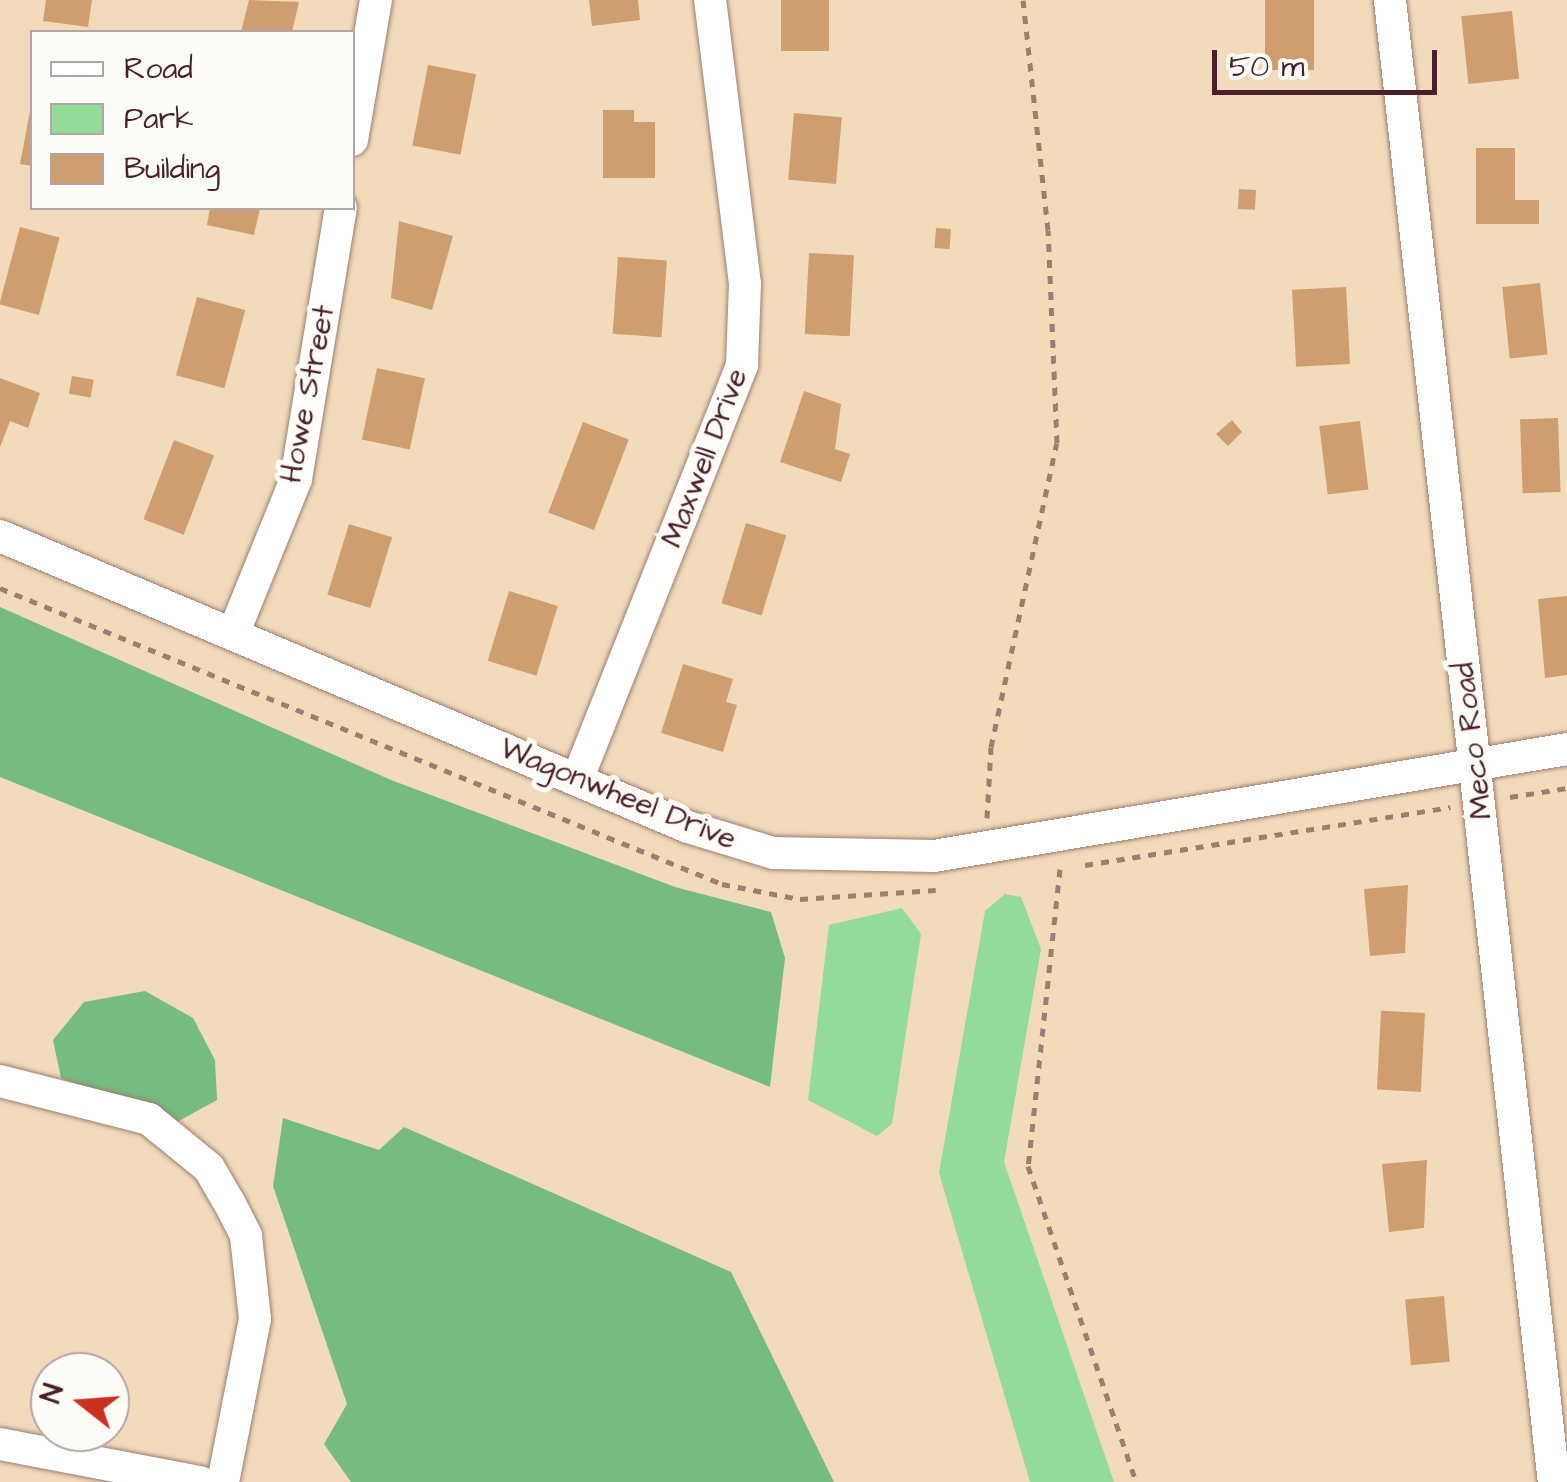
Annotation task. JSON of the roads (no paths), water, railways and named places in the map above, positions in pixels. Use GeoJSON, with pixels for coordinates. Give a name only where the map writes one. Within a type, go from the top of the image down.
{"type":"FeatureCollection","features":[{"type":"Feature","properties":{"kind":"street"},"geometry":{"type":"LineString","coordinates":[[355,122],[376,0]]}},
{"type":"Feature","properties":{"kind":"street","name":"Maxwell Drive"},"geometry":{"type":"LineString","coordinates":[[576,780],[742,366],[745,284],[710,0]]}},
{"type":"Feature","properties":{"kind":"street","name":"Meco Road"},"geometry":{"type":"LineString","coordinates":[[1390,0],[1475,764],[1552,1325],[1554,1482]]}},
{"type":"Feature","properties":{"kind":"street","name":"Howe Street"},"geometry":{"type":"LineString","coordinates":[[234,632],[296,479],[341,210]]}},
{"type":"Feature","properties":{"kind":"street","name":"Wagonwheel Drive"},"geometry":{"type":"LineString","coordinates":[[0,536],[736,844],[887,860],[1567,749]]}},
{"type":"Feature","properties":{"kind":"street"},"geometry":{"type":"LineString","coordinates":[[0,1081],[149,1118],[209,1168],[229,1202],[246,1236],[254,1319],[223,1482]]}},
{"type":"Feature","properties":{"kind":"street"},"geometry":{"type":"LineString","coordinates":[[0,1444],[200,1482]]}}]}
